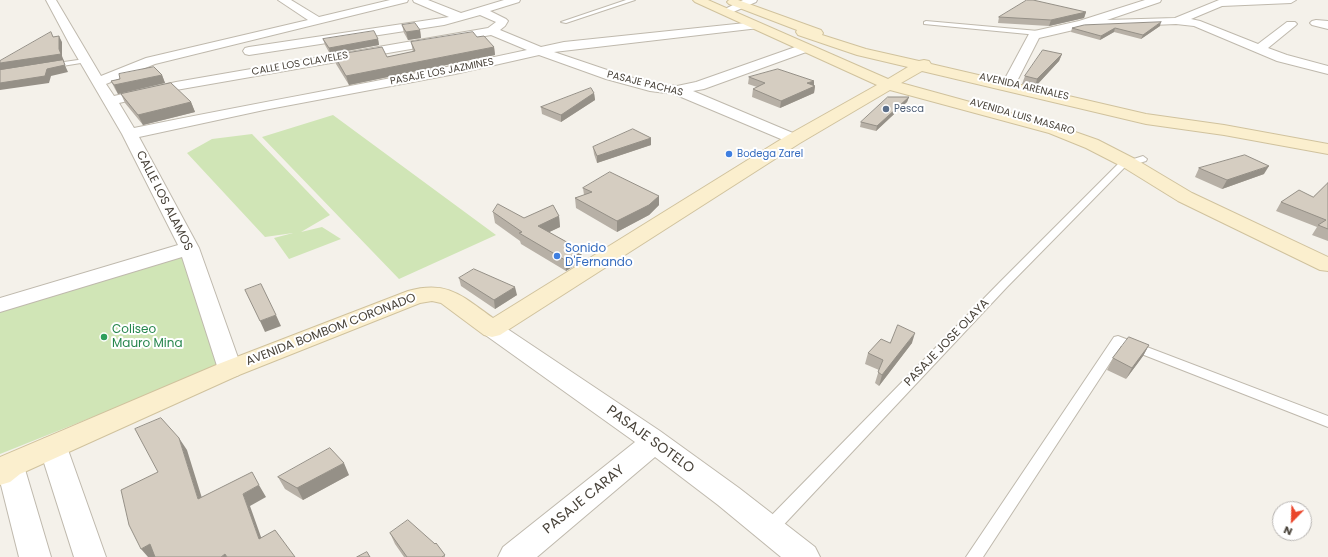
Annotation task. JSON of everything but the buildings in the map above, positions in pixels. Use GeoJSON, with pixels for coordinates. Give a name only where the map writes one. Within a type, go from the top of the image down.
{"type":"FeatureCollection","features":[{"type":"Feature","properties":{"kind":"street","name":"CALLE LOS ALAMOS"},"geometry":{"type":"LineString","coordinates":[[51,0],[85,61],[130,134],[189,248],[230,369]]}},
{"type":"Feature","properties":{"kind":"street"},"geometry":{"type":"LineString","coordinates":[[284,0],[318,21]]}},
{"type":"Feature","properties":{"kind":"street"},"geometry":{"type":"LineString","coordinates":[[98,82],[151,61],[403,0]]}},
{"type":"Feature","properties":{"kind":"street"},"geometry":{"type":"LineString","coordinates":[[418,0],[460,17]]}},
{"type":"Feature","properties":{"kind":"street"},"geometry":{"type":"LineString","coordinates":[[249,51],[444,22],[515,0]]}},
{"type":"Feature","properties":{"kind":"street"},"geometry":{"type":"LineString","coordinates":[[699,0],[736,4],[836,44],[922,65],[1146,118],[1224,130],[1328,150]]}},
{"type":"Feature","properties":{"kind":"street","name":"AVENIDA LUIS MASARO"},"geometry":{"type":"LineString","coordinates":[[708,0],[736,4],[850,62],[892,81]]}},
{"type":"Feature","properties":{"kind":"street"},"geometry":{"type":"LineString","coordinates":[[1009,85],[1033,37],[1038,33],[1082,24],[1156,0]]}},
{"type":"Feature","properties":{"kind":"street"},"geometry":{"type":"LineString","coordinates":[[1176,21],[1220,3],[1291,0]]}},
{"type":"Feature","properties":{"kind":"street"},"geometry":{"type":"LineString","coordinates":[[1109,2],[1126,9]]}},
{"type":"Feature","properties":{"kind":"street","name":"AVENIDA LUIS MASARO"},"geometry":{"type":"LineString","coordinates":[[736,4],[755,26],[805,48],[947,102],[1055,130],[1136,161],[1226,205],[1328,251]]}},
{"type":"Feature","properties":{"kind":"street"},"geometry":{"type":"LineString","coordinates":[[479,10],[502,21],[498,27],[492,31]]}},
{"type":"Feature","properties":{"kind":"street"},"geometry":{"type":"LineString","coordinates":[[1082,24],[1176,21],[1202,24],[1290,61],[1328,70]]}},
{"type":"Feature","properties":{"kind":"street"},"geometry":{"type":"LineString","coordinates":[[1259,49],[1291,24]]}},
{"type":"Feature","properties":{"kind":"street"},"geometry":{"type":"LineString","coordinates":[[302,25],[314,41]]}},
{"type":"Feature","properties":{"kind":"street","name":"PASAJE LOS JAZMINES"},"geometry":{"type":"LineString","coordinates":[[130,134],[264,106],[455,70],[564,46],[755,26]]}},
{"type":"Feature","properties":{"kind":"street","name":"PASAJE PACHAS"},"geometry":{"type":"LineString","coordinates":[[492,31],[539,52],[634,83],[677,90],[794,139]]}},
{"type":"Feature","properties":{"kind":"street","name":"CALLE LOS CLAVELES"},"geometry":{"type":"LineString","coordinates":[[110,101],[176,86],[492,31]]}},
{"type":"Feature","properties":{"kind":"street"},"geometry":{"type":"LineString","coordinates":[[677,90],[699,86],[805,48]]}},
{"type":"Feature","properties":{"kind":"street"},"geometry":{"type":"LineString","coordinates":[[320,61],[335,93]]}},
{"type":"Feature","properties":{"kind":"street"},"geometry":{"type":"LineString","coordinates":[[492,329],[794,139],[922,65]]}},
{"type":"Feature","properties":{"kind":"street","name":"AVENIDA ARENALES"},"geometry":{"type":"LineString","coordinates":[[1009,85],[1124,110],[1216,124],[1328,144]]}},
{"type":"Feature","properties":{"kind":"street","name":"AVENIDA LUIS MASARO"},"geometry":{"type":"LineString","coordinates":[[1136,161],[1185,197],[1328,265]]}},
{"type":"Feature","properties":{"kind":"street"},"geometry":{"type":"LineString","coordinates":[[0,305],[189,248]]}},
{"type":"Feature","properties":{"kind":"street","name":"AVENIDA BOMBOM CORONADO"},"geometry":{"type":"LineString","coordinates":[[3,469],[230,369],[416,296],[432,294],[448,297],[492,329]]}},
{"type":"Feature","properties":{"kind":"street","name":"PASAJE SOTELO"},"geometry":{"type":"LineString","coordinates":[[492,329],[654,442],[770,528],[804,557]]}},
{"type":"Feature","properties":{"kind":"street","name":"PASAJE CARAY"},"geometry":{"type":"LineString","coordinates":[[514,557],[654,442]]}},
{"type":"Feature","properties":{"kind":"street"},"geometry":{"type":"LineString","coordinates":[[53,447],[90,557]]}},
{"type":"Feature","properties":{"kind":"street"},"geometry":{"type":"LineString","coordinates":[[3,469],[35,557]]}},
{"type":"Feature","properties":{"kind":"lane"},"geometry":{"type":"LineString","coordinates":[[564,22],[632,0]]}},
{"type":"Feature","properties":{"kind":"lane"},"geometry":{"type":"LineString","coordinates":[[926,23],[1001,28],[1038,33]]}},
{"type":"Feature","properties":{"kind":"lane"},"geometry":{"type":"LineString","coordinates":[[39,68],[85,61]]}},
{"type":"Feature","properties":{"kind":"lane","name":"PASAJE JOSE OLAYA"},"geometry":{"type":"LineString","coordinates":[[770,528],[1009,279],[1121,166],[1136,161]]}},
{"type":"Feature","properties":{"kind":"lane"},"geometry":{"type":"LineString","coordinates":[[974,557],[1118,340],[1328,422]]}},
{"type":"Feature","properties":{"kind":"green space"},"geometry":{"type":"Polygon","coordinates":[[[333,115],[496,235],[399,279],[262,137],[333,115]]]}},
{"type":"Feature","properties":{"kind":"green space"},"geometry":{"type":"Polygon","coordinates":[[[252,134],[330,215],[301,232],[322,227],[341,239],[289,259],[274,238],[293,233],[265,237],[187,153],[212,139],[252,134]]]}},
{"type":"Feature","properties":{"kind":"green space","name":"Coliseo Mauro Mina"},"geometry":{"type":"Polygon","coordinates":[[[182,253],[218,367],[0,454],[0,308],[182,253]]]}},
{"type":"Feature","properties":{"kind":"place","name":"Pesca"},"geometry":{"type":"Point","coordinates":[886,109]}},
{"type":"Feature","properties":{"kind":"place","name":"Bodega Zarel"},"geometry":{"type":"Point","coordinates":[729,154]}},
{"type":"Feature","properties":{"kind":"place","name":"Sonido D'Fernando"},"geometry":{"type":"Point","coordinates":[557,256]}},
{"type":"Feature","properties":{"kind":"place","name":"Coliseo Mauro Mina"},"geometry":{"type":"Point","coordinates":[104,337]}}]}
